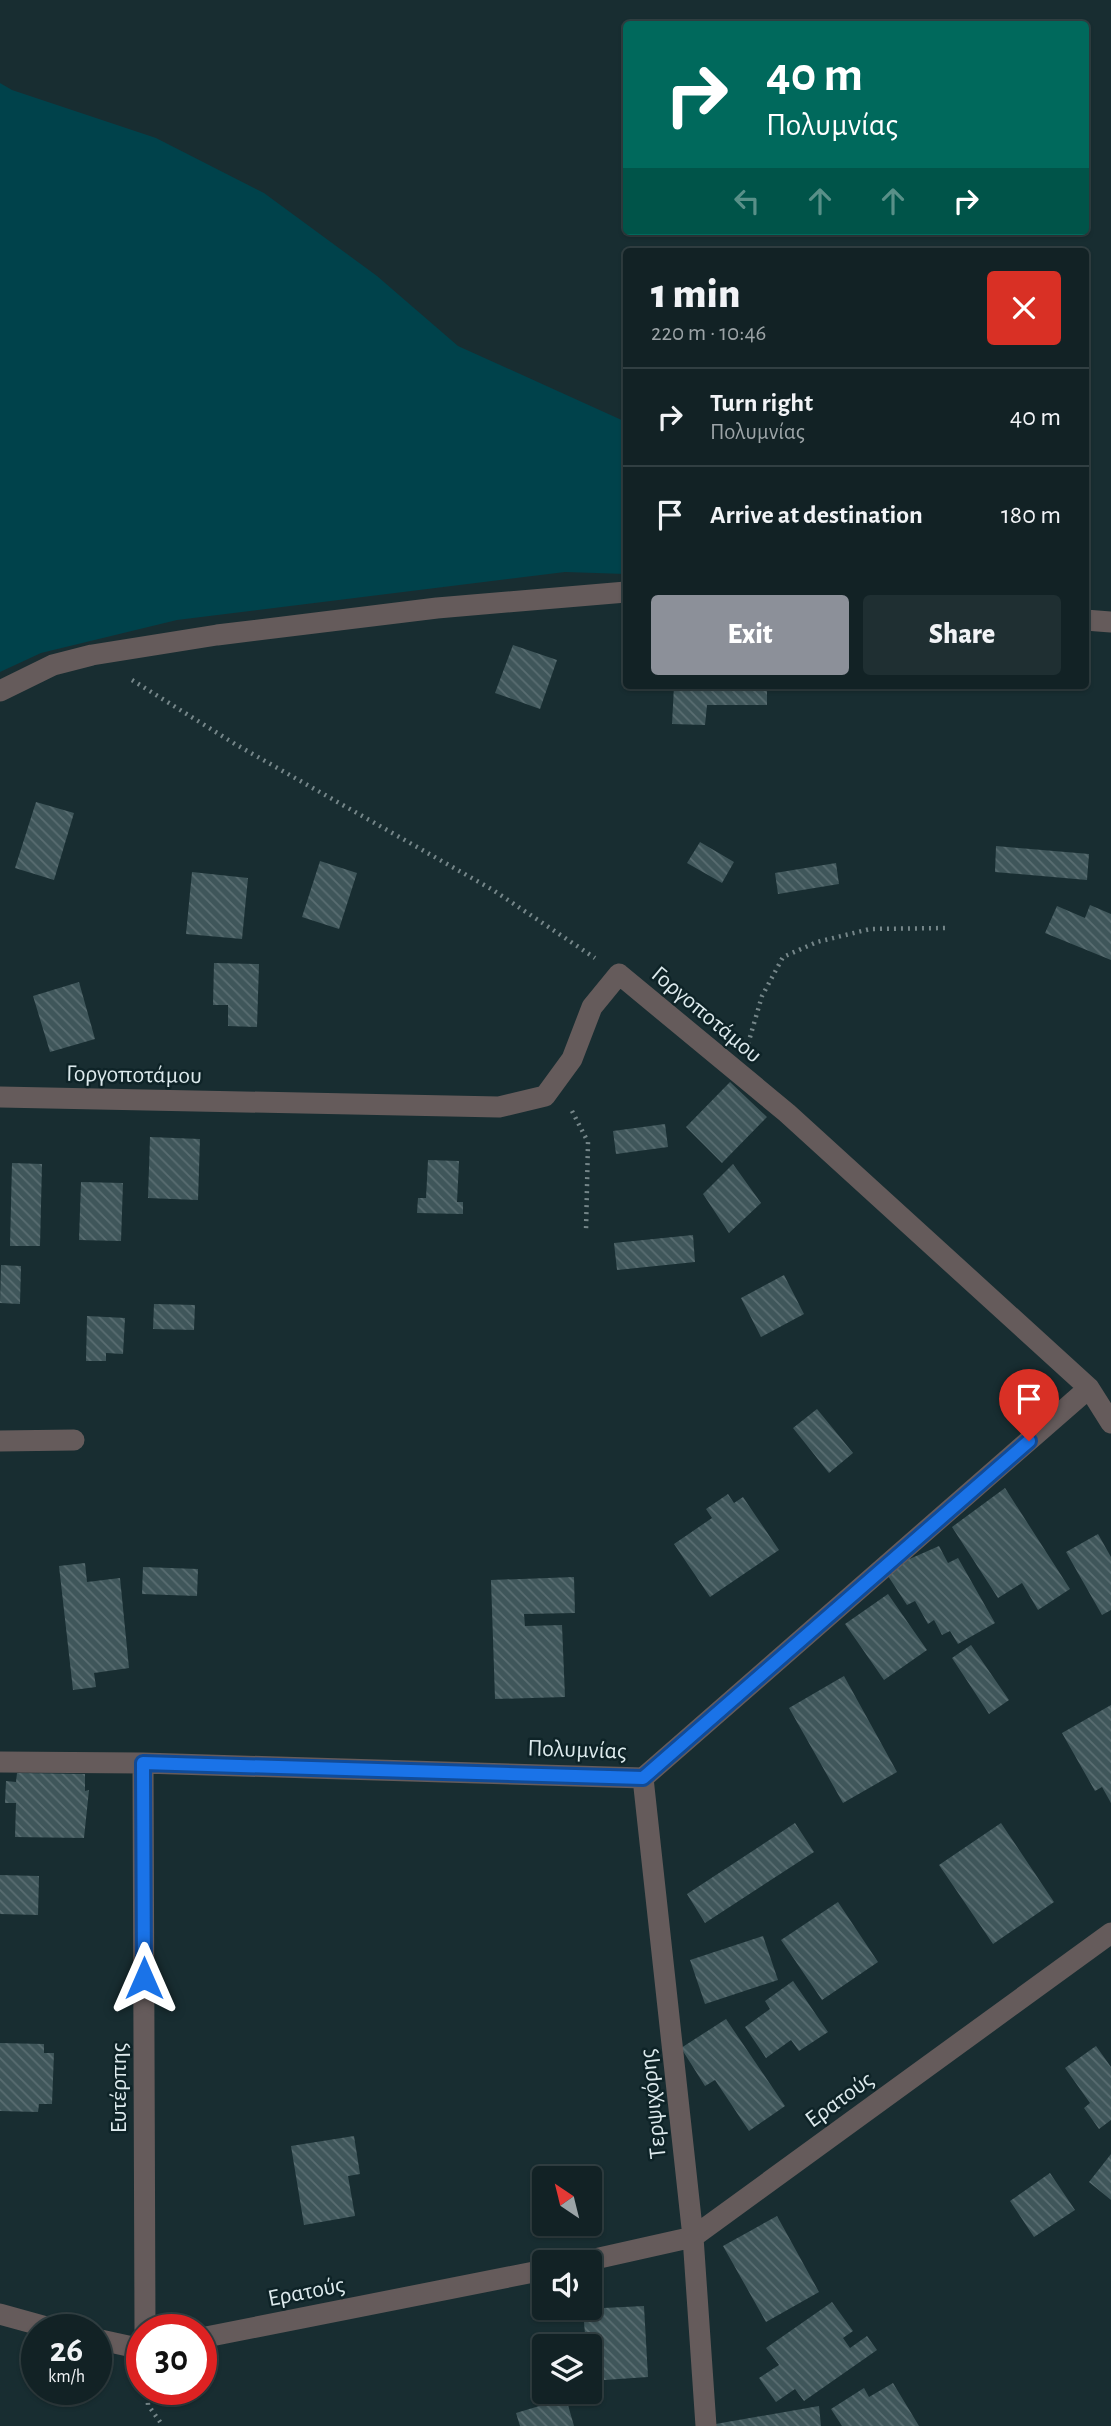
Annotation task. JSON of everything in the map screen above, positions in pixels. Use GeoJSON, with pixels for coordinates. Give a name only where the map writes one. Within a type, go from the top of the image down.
{"type":"FeatureCollection","features":[{"type":"Feature","properties":{"kind":"street"},"geometry":{"type":"LineString","coordinates":[[0,691],[53,665],[92,655],[216,635],[437,608],[623,592]]}},
{"type":"Feature","properties":{"kind":"street"},"geometry":{"type":"LineString","coordinates":[[1089,620],[1111,622]]}},
{"type":"Feature","properties":{"kind":"street","name":"Γοργοποτάμου"},"geometry":{"type":"LineString","coordinates":[[0,1097],[499,1107],[545,1096],[572,1059],[592,1007],[619,974],[787,1114],[1089,1388],[1111,1423]]}},
{"type":"Feature","properties":{"kind":"street","name":"Πολυμνίας"},"geometry":{"type":"LineString","coordinates":[[0,1762],[143,1763],[643,1778],[1089,1388]]}},
{"type":"Feature","properties":{"kind":"street"},"geometry":{"type":"LineString","coordinates":[[0,1441],[74,1440]]}},
{"type":"Feature","properties":{"kind":"street","name":"Ευτέρπης"},"geometry":{"type":"LineString","coordinates":[[143,1763],[145,2314]]}},
{"type":"Feature","properties":{"kind":"street","name":"Τερψιχόρης"},"geometry":{"type":"LineString","coordinates":[[643,1778],[693,2238],[706,2426]]}},
{"type":"Feature","properties":{"kind":"street","name":"Ερατούς"},"geometry":{"type":"LineString","coordinates":[[602,2258],[693,2238],[1111,1933]]}},
{"type":"Feature","properties":{"kind":"street","name":"Ερατούς"},"geometry":{"type":"LineString","coordinates":[[217,2335],[532,2272]]}},
{"type":"Feature","properties":{"kind":"street"},"geometry":{"type":"LineString","coordinates":[[0,2314],[21,2320]]}},
{"type":"Feature","properties":{"kind":"path"},"geometry":{"type":"LineString","coordinates":[[92,655],[235,744],[493,890],[619,974]]}},
{"type":"Feature","properties":{"kind":"path"},"geometry":{"type":"LineString","coordinates":[[739,1075],[762,996],[783,957],[817,942],[870,929],[947,928]]}},
{"type":"Feature","properties":{"kind":"path"},"geometry":{"type":"LineString","coordinates":[[553,1085],[578,1118],[588,1142],[586,1231]]}},
{"type":"Feature","properties":{"kind":"path"},"geometry":{"type":"LineString","coordinates":[[148,2405],[163,2426]]}},
{"type":"Feature","properties":{"kind":"shaded area"},"geometry":{"type":"Polygon","coordinates":[[[0,83],[12,90],[156,138],[264,193],[377,276],[458,346],[623,421],[623,574],[565,572],[177,620],[41,653],[0,672],[0,83]]]}},
{"type":"Feature","properties":{"kind":"building"},"geometry":{"type":"Polygon","coordinates":[[[513,645],[557,660],[540,709],[495,693],[513,645]]]}},
{"type":"Feature","properties":{"kind":"building"},"geometry":{"type":"Polygon","coordinates":[[[674,689],[767,689],[767,705],[707,705],[705,725],[672,724],[674,689]]]}},
{"type":"Feature","properties":{"kind":"building"},"geometry":{"type":"Polygon","coordinates":[[[36,802],[74,813],[54,880],[15,868],[36,802]]]}},
{"type":"Feature","properties":{"kind":"building"},"geometry":{"type":"Polygon","coordinates":[[[700,842],[734,862],[722,883],[687,863],[700,842]]]}},
{"type":"Feature","properties":{"kind":"building"},"geometry":{"type":"Polygon","coordinates":[[[996,846],[1089,854],[1087,880],[995,872],[996,846]]]}},
{"type":"Feature","properties":{"kind":"building"},"geometry":{"type":"Polygon","coordinates":[[[320,861],[357,873],[339,929],[302,917],[320,861]]]}},
{"type":"Feature","properties":{"kind":"building"},"geometry":{"type":"Polygon","coordinates":[[[836,863],[839,884],[778,894],[775,873],[836,863]]]}},
{"type":"Feature","properties":{"kind":"building"},"geometry":{"type":"Polygon","coordinates":[[[192,872],[248,878],[242,939],[186,934],[192,872]]]}},
{"type":"Feature","properties":{"kind":"building"},"geometry":{"type":"Polygon","coordinates":[[[1090,905],[1111,914],[1111,960],[1045,933],[1057,906],[1085,918],[1090,905]]]}},
{"type":"Feature","properties":{"kind":"building"},"geometry":{"type":"Polygon","coordinates":[[[214,963],[259,964],[257,1027],[228,1026],[228,1005],[213,1005],[214,963]]]}},
{"type":"Feature","properties":{"kind":"building"},"geometry":{"type":"Polygon","coordinates":[[[79,982],[95,1039],[50,1052],[33,996],[79,982]]]}},
{"type":"Feature","properties":{"kind":"building"},"geometry":{"type":"Polygon","coordinates":[[[730,1082],[767,1117],[722,1163],[686,1127],[730,1082]]]}},
{"type":"Feature","properties":{"kind":"building"},"geometry":{"type":"Polygon","coordinates":[[[665,1124],[668,1147],[616,1154],[613,1131],[665,1124]]]}},
{"type":"Feature","properties":{"kind":"building"},"geometry":{"type":"Polygon","coordinates":[[[150,1137],[200,1139],[198,1200],[148,1198],[150,1137]]]}},
{"type":"Feature","properties":{"kind":"building"},"geometry":{"type":"Polygon","coordinates":[[[428,1160],[459,1161],[457,1202],[463,1202],[463,1214],[417,1213],[418,1198],[426,1198],[428,1160]]]}},
{"type":"Feature","properties":{"kind":"building"},"geometry":{"type":"Polygon","coordinates":[[[12,1163],[42,1164],[40,1246],[10,1246],[12,1163]]]}},
{"type":"Feature","properties":{"kind":"building"},"geometry":{"type":"Polygon","coordinates":[[[733,1164],[761,1203],[729,1233],[703,1194],[733,1164]]]}},
{"type":"Feature","properties":{"kind":"building"},"geometry":{"type":"Polygon","coordinates":[[[81,1182],[123,1183],[121,1241],[79,1240],[81,1182]]]}},
{"type":"Feature","properties":{"kind":"building"},"geometry":{"type":"Polygon","coordinates":[[[693,1235],[695,1262],[617,1270],[614,1243],[693,1235]]]}},
{"type":"Feature","properties":{"kind":"building"},"geometry":{"type":"Polygon","coordinates":[[[1,1265],[21,1266],[20,1304],[0,1303],[1,1265]]]}},
{"type":"Feature","properties":{"kind":"building"},"geometry":{"type":"Polygon","coordinates":[[[784,1275],[804,1314],[761,1337],[741,1298],[784,1275]]]}},
{"type":"Feature","properties":{"kind":"building"},"geometry":{"type":"Polygon","coordinates":[[[154,1304],[195,1305],[194,1330],[153,1329],[154,1304]]]}},
{"type":"Feature","properties":{"kind":"building"},"geometry":{"type":"Polygon","coordinates":[[[87,1316],[125,1318],[123,1354],[106,1353],[106,1361],[86,1361],[87,1316]]]}},
{"type":"Feature","properties":{"kind":"building"},"geometry":{"type":"Polygon","coordinates":[[[817,1409],[853,1453],[829,1473],[793,1428],[817,1409]]]}},
{"type":"Feature","properties":{"kind":"building"},"geometry":{"type":"Polygon","coordinates":[[[1005,1488],[1070,1589],[1038,1610],[1022,1583],[998,1598],[952,1527],[1005,1488]]]}},
{"type":"Feature","properties":{"kind":"building"},"geometry":{"type":"Polygon","coordinates":[[[728,1494],[734,1503],[743,1497],[779,1550],[710,1597],[674,1544],[712,1518],[706,1509],[728,1494]]]}},
{"type":"Feature","properties":{"kind":"building"},"geometry":{"type":"Polygon","coordinates":[[[1098,1534],[1111,1557],[1111,1610],[1102,1615],[1066,1552],[1098,1534]]]}},
{"type":"Feature","properties":{"kind":"building"},"geometry":{"type":"Polygon","coordinates":[[[939,1546],[948,1563],[958,1558],[995,1623],[958,1644],[950,1631],[942,1635],[934,1620],[928,1624],[915,1601],[907,1605],[888,1576],[905,1561],[939,1546]]]}},
{"type":"Feature","properties":{"kind":"building"},"geometry":{"type":"Polygon","coordinates":[[[85,1563],[87,1582],[120,1578],[129,1668],[94,1673],[96,1687],[73,1690],[59,1566],[85,1563]]]}},
{"type":"Feature","properties":{"kind":"building"},"geometry":{"type":"Polygon","coordinates":[[[143,1567],[198,1569],[197,1596],[142,1594],[143,1567]]]}},
{"type":"Feature","properties":{"kind":"building"},"geometry":{"type":"Polygon","coordinates":[[[574,1577],[575,1613],[524,1614],[525,1626],[562,1625],[565,1697],[495,1699],[491,1580],[574,1577]]]}},
{"type":"Feature","properties":{"kind":"building"},"geometry":{"type":"Polygon","coordinates":[[[888,1594],[927,1650],[884,1680],[845,1624],[888,1594]]]}},
{"type":"Feature","properties":{"kind":"building"},"geometry":{"type":"Polygon","coordinates":[[[971,1645],[1009,1700],[989,1714],[952,1658],[971,1645]]]}},
{"type":"Feature","properties":{"kind":"building"},"geometry":{"type":"Polygon","coordinates":[[[844,1676],[897,1772],[843,1803],[789,1708],[844,1676]]]}},
{"type":"Feature","properties":{"kind":"building"},"geometry":{"type":"Polygon","coordinates":[[[1111,1705],[1111,1803],[1102,1787],[1095,1791],[1062,1733],[1111,1705]]]}},
{"type":"Feature","properties":{"kind":"building"},"geometry":{"type":"Polygon","coordinates":[[[17,1773],[85,1774],[85,1791],[89,1790],[84,1838],[15,1837],[16,1803],[5,1803],[6,1781],[16,1782],[17,1773]]]}},
{"type":"Feature","properties":{"kind":"building"},"geometry":{"type":"Polygon","coordinates":[[[795,1823],[814,1852],[705,1923],[687,1894],[795,1823]]]}},
{"type":"Feature","properties":{"kind":"building"},"geometry":{"type":"Polygon","coordinates":[[[1001,1823],[1054,1902],[993,1944],[939,1865],[1001,1823]]]}},
{"type":"Feature","properties":{"kind":"building"},"geometry":{"type":"Polygon","coordinates":[[[0,1875],[39,1876],[38,1915],[0,1914],[0,1875]]]}},
{"type":"Feature","properties":{"kind":"building"},"geometry":{"type":"Polygon","coordinates":[[[838,1902],[878,1962],[822,2000],[781,1940],[838,1902]]]}},
{"type":"Feature","properties":{"kind":"building"},"geometry":{"type":"Polygon","coordinates":[[[763,1936],[778,1980],[705,2004],[690,1960],[763,1936]]]}},
{"type":"Feature","properties":{"kind":"building"},"geometry":{"type":"Polygon","coordinates":[[[793,1981],[828,2032],[799,2051],[791,2040],[766,2058],[745,2027],[770,2009],[765,2001],[793,1981]]]}},
{"type":"Feature","properties":{"kind":"building"},"geometry":{"type":"Polygon","coordinates":[[[726,2019],[785,2106],[749,2131],[715,2080],[705,2086],[681,2048],[726,2019]]]}},
{"type":"Feature","properties":{"kind":"building"},"geometry":{"type":"Polygon","coordinates":[[[0,2043],[44,2044],[44,2053],[54,2053],[52,2104],[39,2104],[38,2112],[0,2111],[0,2043]]]}},
{"type":"Feature","properties":{"kind":"building"},"geometry":{"type":"Polygon","coordinates":[[[1096,2046],[1111,2067],[1111,2120],[1099,2129],[1084,2108],[1090,2103],[1065,2068],[1096,2046]]]}},
{"type":"Feature","properties":{"kind":"building"},"geometry":{"type":"Polygon","coordinates":[[[354,2136],[360,2174],[348,2176],[355,2216],[304,2225],[291,2146],[354,2136]]]}},
{"type":"Feature","properties":{"kind":"building"},"geometry":{"type":"Polygon","coordinates":[[[1111,2154],[1111,2200],[1089,2182],[1111,2154]]]}},
{"type":"Feature","properties":{"kind":"building"},"geometry":{"type":"Polygon","coordinates":[[[1050,2173],[1075,2210],[1034,2237],[1010,2201],[1050,2173]]]}},
{"type":"Feature","properties":{"kind":"building"},"geometry":{"type":"Polygon","coordinates":[[[777,2216],[819,2292],[766,2322],[723,2246],[777,2216]]]}},
{"type":"Feature","properties":{"kind":"building"},"geometry":{"type":"Polygon","coordinates":[[[832,2302],[853,2331],[843,2338],[850,2348],[867,2336],[877,2350],[804,2401],[795,2389],[776,2402],[759,2378],[779,2365],[766,2348],[832,2302]]]}},
{"type":"Feature","properties":{"kind":"building"},"geometry":{"type":"Polygon","coordinates":[[[644,2306],[648,2377],[602,2380],[602,2334],[585,2334],[584,2320],[602,2320],[602,2308],[644,2306]]]}},
{"type":"Feature","properties":{"kind":"building"},"geometry":{"type":"Polygon","coordinates":[[[893,2383],[919,2426],[842,2426],[831,2409],[864,2388],[869,2397],[893,2383]]]}},
{"type":"Feature","properties":{"kind":"building"},"geometry":{"type":"Polygon","coordinates":[[[546,2404],[568,2404],[574,2426],[520,2426],[516,2413],[546,2404]]]}},
{"type":"Feature","properties":{"kind":"building"},"geometry":{"type":"Polygon","coordinates":[[[819,2406],[821,2426],[710,2426],[710,2425],[819,2406]]]}},
{"type":"Feature","properties":{"kind":"route"},"geometry":{"type":"LineString","coordinates":[[144,1978],[143,1763],[643,1778],[1029,1441]]}}]}
